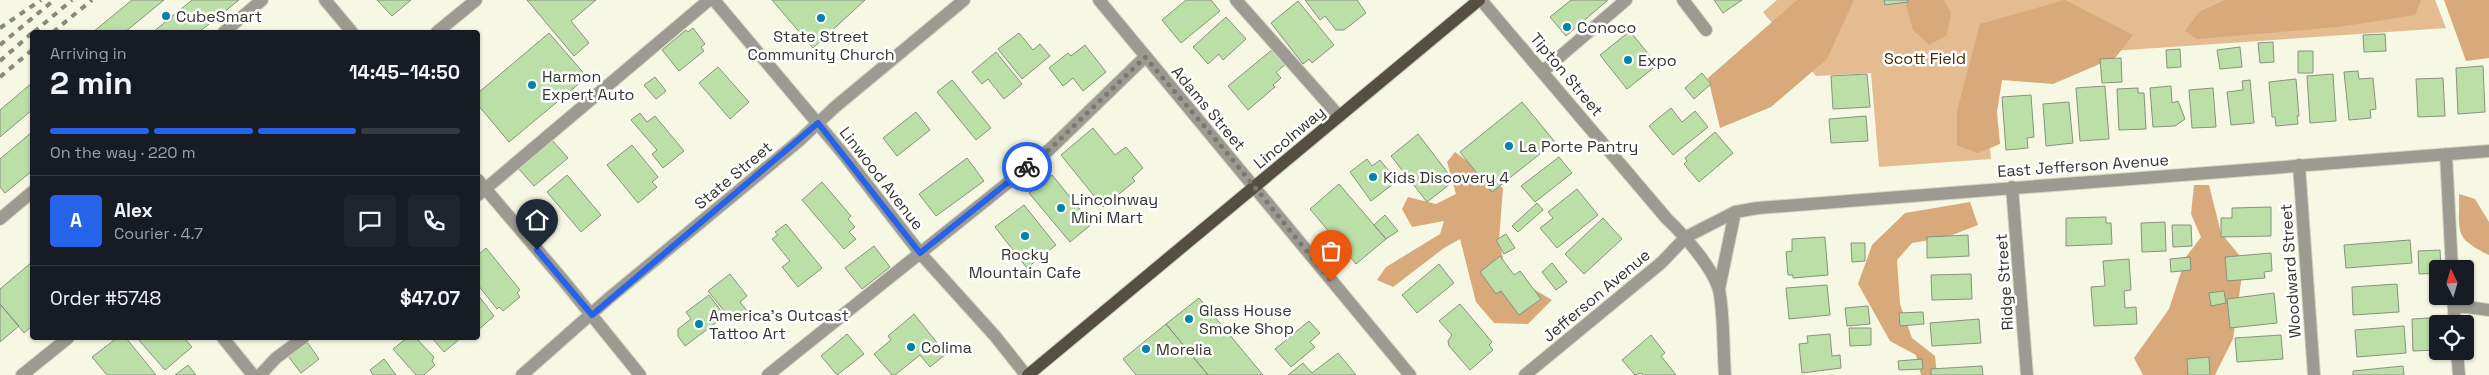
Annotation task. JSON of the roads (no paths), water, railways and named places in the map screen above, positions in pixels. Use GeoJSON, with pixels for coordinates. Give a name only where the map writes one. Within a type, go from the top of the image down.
{"type":"FeatureCollection","features":[{"type":"Feature","properties":{"kind":"main road","name":"Lincolnway"},"geometry":{"type":"LineString","coordinates":[[1027,375],[1480,0]]}},
{"type":"Feature","properties":{"kind":"street"},"geometry":{"type":"LineString","coordinates":[[226,30],[262,0]]}},
{"type":"Feature","properties":{"kind":"street"},"geometry":{"type":"LineString","coordinates":[[325,0],[350,30]]}},
{"type":"Feature","properties":{"kind":"street"},"geometry":{"type":"LineString","coordinates":[[439,30],[476,0]]}},
{"type":"Feature","properties":{"kind":"street"},"geometry":{"type":"LineString","coordinates":[[640,375],[592,315],[480,188],[709,0]]}},
{"type":"Feature","properties":{"kind":"street","name":"Linwood Avenue"},"geometry":{"type":"LineString","coordinates":[[714,0],[818,123],[920,253],[1027,375]]}},
{"type":"Feature","properties":{"kind":"street","name":"State Street"},"geometry":{"type":"LineString","coordinates":[[522,375],[964,0]]}},
{"type":"Feature","properties":{"kind":"street","name":"Adams Street"},"geometry":{"type":"LineString","coordinates":[[1099,0],[1410,375]]}},
{"type":"Feature","properties":{"kind":"street"},"geometry":{"type":"LineString","coordinates":[[1236,0],[1339,116]]}},
{"type":"Feature","properties":{"kind":"street","name":"Tipton Street"},"geometry":{"type":"LineString","coordinates":[[1480,0],[1543,71],[1667,219],[1686,237],[1719,289]]}},
{"type":"Feature","properties":{"kind":"street"},"geometry":{"type":"LineString","coordinates":[[1543,71],[1626,0]]}},
{"type":"Feature","properties":{"kind":"street"},"geometry":{"type":"LineString","coordinates":[[1683,0],[1706,30]]}},
{"type":"Feature","properties":{"kind":"street"},"geometry":{"type":"LineString","coordinates":[[768,375],[1050,149],[1145,57]]}},
{"type":"Feature","properties":{"kind":"street","name":"East Jefferson Avenue"},"geometry":{"type":"LineString","coordinates":[[1686,237],[1735,212],[1767,207],[2489,151]]}},
{"type":"Feature","properties":{"kind":"street"},"geometry":{"type":"LineString","coordinates":[[2446,154],[2452,260]]}},
{"type":"Feature","properties":{"kind":"street","name":"Woodward Street"},"geometry":{"type":"LineString","coordinates":[[2299,165],[2314,375]]}},
{"type":"Feature","properties":{"kind":"street","name":"Ridge Street"},"geometry":{"type":"LineString","coordinates":[[2012,187],[2027,375]]}},
{"type":"Feature","properties":{"kind":"street"},"geometry":{"type":"LineString","coordinates":[[0,219],[30,194]]}},
{"type":"Feature","properties":{"kind":"street"},"geometry":{"type":"LineString","coordinates":[[1725,375],[1719,289],[1735,212]]}},
{"type":"Feature","properties":{"kind":"street","name":"Jefferson Avenue"},"geometry":{"type":"LineString","coordinates":[[1525,375],[1661,263],[1686,237]]}},
{"type":"Feature","properties":{"kind":"street"},"geometry":{"type":"LineString","coordinates":[[2472,305],[2489,310]]}},
{"type":"Feature","properties":{"kind":"street"},"geometry":{"type":"LineString","coordinates":[[22,375],[66,340]]}},
{"type":"Feature","properties":{"kind":"street"},"geometry":{"type":"LineString","coordinates":[[225,340],[253,375]]}},
{"type":"Feature","properties":{"kind":"street"},"geometry":{"type":"LineString","coordinates":[[260,375],[276,358],[300,340]]}},
{"type":"Feature","properties":{"kind":"street"},"geometry":{"type":"LineString","coordinates":[[2458,360],[2459,375]]}},
{"type":"Feature","properties":{"kind":"railway"},"geometry":{"type":"LineString","coordinates":[[0,28],[41,0]]}},
{"type":"Feature","properties":{"kind":"railway"},"geometry":{"type":"LineString","coordinates":[[0,45],[54,0]]}},
{"type":"Feature","properties":{"kind":"railway"},"geometry":{"type":"LineString","coordinates":[[36,30],[72,0]]}},
{"type":"Feature","properties":{"kind":"railway"},"geometry":{"type":"LineString","coordinates":[[55,30],[92,0]]}},
{"type":"Feature","properties":{"kind":"railway"},"geometry":{"type":"LineString","coordinates":[[0,61],[30,35]]}},
{"type":"Feature","properties":{"kind":"railway"},"geometry":{"type":"LineString","coordinates":[[0,77],[30,52]]}},
{"type":"Feature","properties":{"kind":"place","name":"CubeSmart"},"geometry":{"type":"Point","coordinates":[166,16]}},
{"type":"Feature","properties":{"kind":"place","name":"State Street Community Church"},"geometry":{"type":"Point","coordinates":[821,18]}},
{"type":"Feature","properties":{"kind":"place","name":"Conoco"},"geometry":{"type":"Point","coordinates":[1567,27]}},
{"type":"Feature","properties":{"kind":"place","name":"Expo"},"geometry":{"type":"Point","coordinates":[1628,60]}},
{"type":"Feature","properties":{"kind":"place","name":"Harmon Expert Auto"},"geometry":{"type":"Point","coordinates":[532,85]}},
{"type":"Feature","properties":{"kind":"place","name":"La Porte Pantry"},"geometry":{"type":"Point","coordinates":[1509,146]}},
{"type":"Feature","properties":{"kind":"place","name":"Kids Discovery 4"},"geometry":{"type":"Point","coordinates":[1373,177]}},
{"type":"Feature","properties":{"kind":"place","name":"Lincolnway Mini Mart"},"geometry":{"type":"Point","coordinates":[1061,208]}},
{"type":"Feature","properties":{"kind":"place","name":"Rocky Mountain Cafe"},"geometry":{"type":"Point","coordinates":[1025,236]}},
{"type":"Feature","properties":{"kind":"place","name":"Glass House Smoke Shop"},"geometry":{"type":"Point","coordinates":[1189,319]}},
{"type":"Feature","properties":{"kind":"place","name":"America's Outcast Tattoo Art"},"geometry":{"type":"Point","coordinates":[699,324]}},
{"type":"Feature","properties":{"kind":"place","name":"Colima"},"geometry":{"type":"Point","coordinates":[911,347]}},
{"type":"Feature","properties":{"kind":"place","name":"Morelia"},"geometry":{"type":"Point","coordinates":[1146,349]}},
{"type":"Feature","properties":{"kind":"park label","name":"Scott Field"},"geometry":{"type":"Point","coordinates":[1925,58]}}]}
